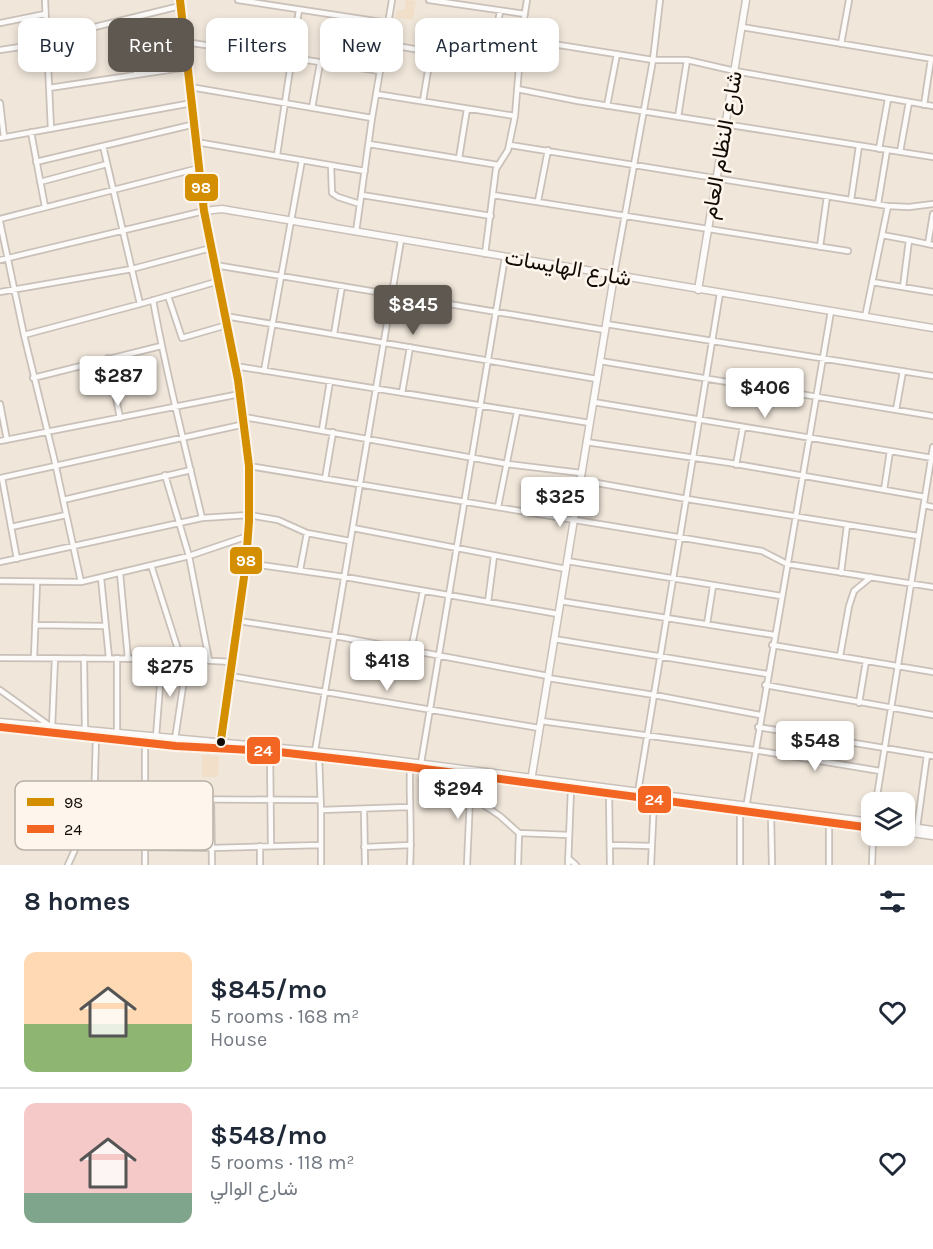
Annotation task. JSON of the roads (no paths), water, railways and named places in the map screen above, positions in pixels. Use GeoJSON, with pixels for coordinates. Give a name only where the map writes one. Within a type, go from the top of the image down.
{"type":"FeatureCollection","features":[{"type":"Feature","properties":{"kind":"street"},"geometry":{"type":"LineString","coordinates":[[45,0],[45,18]]}},
{"type":"Feature","properties":{"kind":"street"},"geometry":{"type":"LineString","coordinates":[[238,0],[354,18]]}},
{"type":"Feature","properties":{"kind":"street"},"geometry":{"type":"LineString","coordinates":[[281,7],[282,0]]}},
{"type":"Feature","properties":{"kind":"street"},"geometry":{"type":"LineString","coordinates":[[389,18],[393,0]]}},
{"type":"Feature","properties":{"kind":"street"},"geometry":{"type":"LineString","coordinates":[[429,0],[525,14]]}},
{"type":"Feature","properties":{"kind":"street"},"geometry":{"type":"LineString","coordinates":[[525,18],[527,0]]}},
{"type":"Feature","properties":{"kind":"street"},"geometry":{"type":"LineString","coordinates":[[531,780],[624,216],[653,60],[659,1],[652,0]]}},
{"type":"Feature","properties":{"kind":"street","name":"شارع النظام العام"},"geometry":{"type":"LineString","coordinates":[[698,290],[746,0]]}},
{"type":"Feature","properties":{"kind":"street"},"geometry":{"type":"LineString","coordinates":[[841,44],[849,0]]}},
{"type":"Feature","properties":{"kind":"street"},"geometry":{"type":"LineString","coordinates":[[130,18],[180,3],[182,18]]}},
{"type":"Feature","properties":{"kind":"street"},"geometry":{"type":"LineString","coordinates":[[298,18],[299,10]]}},
{"type":"Feature","properties":{"kind":"street"},"geometry":{"type":"LineString","coordinates":[[499,18],[500,11]]}},
{"type":"Feature","properties":{"kind":"street"},"geometry":{"type":"LineString","coordinates":[[0,23],[45,14]]}},
{"type":"Feature","properties":{"kind":"street"},"geometry":{"type":"LineString","coordinates":[[742,27],[932,59],[924,105]]}},
{"type":"Feature","properties":{"kind":"street"},"geometry":{"type":"LineString","coordinates":[[559,45],[653,60],[687,60],[735,71],[933,106]]}},
{"type":"Feature","properties":{"kind":"street"},"geometry":{"type":"LineString","coordinates":[[0,50],[18,46]]}},
{"type":"Feature","properties":{"kind":"street"},"geometry":{"type":"LineString","coordinates":[[607,106],[617,54]]}},
{"type":"Feature","properties":{"kind":"street"},"geometry":{"type":"LineString","coordinates":[[678,117],[687,60]]}},
{"type":"Feature","properties":{"kind":"street"},"geometry":{"type":"LineString","coordinates":[[308,61],[320,63],[312,108]]}},
{"type":"Feature","properties":{"kind":"street"},"geometry":{"type":"LineString","coordinates":[[49,72],[51,129]]}},
{"type":"Feature","properties":{"kind":"street"},"geometry":{"type":"LineString","coordinates":[[50,88],[152,72]]}},
{"type":"Feature","properties":{"kind":"street"},"geometry":{"type":"LineString","coordinates":[[188,72],[204,210],[240,394],[249,466],[246,563],[220,745]]}},
{"type":"Feature","properties":{"kind":"street"},"geometry":{"type":"LineString","coordinates":[[277,155],[289,72]]}},
{"type":"Feature","properties":{"kind":"street"},"geometry":{"type":"LineString","coordinates":[[356,232],[380,72]]}},
{"type":"Feature","properties":{"kind":"street"},"geometry":{"type":"LineString","coordinates":[[423,101],[428,72]]}},
{"type":"Feature","properties":{"kind":"street"},"geometry":{"type":"LineString","coordinates":[[485,254],[498,165],[510,145],[519,72]]}},
{"type":"Feature","properties":{"kind":"street"},"geometry":{"type":"LineString","coordinates":[[190,87],[372,118]]}},
{"type":"Feature","properties":{"kind":"street"},"geometry":{"type":"LineString","coordinates":[[518,89],[607,106],[933,157]]}},
{"type":"Feature","properties":{"kind":"street"},"geometry":{"type":"LineString","coordinates":[[376,94],[515,116]]}},
{"type":"Feature","properties":{"kind":"street"},"geometry":{"type":"LineString","coordinates":[[879,149],[888,99]]}},
{"type":"Feature","properties":{"kind":"street"},"geometry":{"type":"LineString","coordinates":[[900,152],[909,102]]}},
{"type":"Feature","properties":{"kind":"street"},"geometry":{"type":"LineString","coordinates":[[0,103],[2,137],[192,104]]}},
{"type":"Feature","properties":{"kind":"street"},"geometry":{"type":"LineString","coordinates":[[459,158],[467,109]]}},
{"type":"Feature","properties":{"kind":"street"},"geometry":{"type":"LineString","coordinates":[[36,162],[195,124]]}},
{"type":"Feature","properties":{"kind":"street"},"geometry":{"type":"LineString","coordinates":[[31,132],[45,207]]}},
{"type":"Feature","properties":{"kind":"street"},"geometry":{"type":"LineString","coordinates":[[196,142],[365,171]]}},
{"type":"Feature","properties":{"kind":"street"},"geometry":{"type":"LineString","coordinates":[[369,144],[498,165]]}},
{"type":"Feature","properties":{"kind":"street"},"geometry":{"type":"LineString","coordinates":[[510,145],[888,206],[933,204]]}},
{"type":"Feature","properties":{"kind":"street"},"geometry":{"type":"LineString","coordinates":[[103,146],[140,304]]}},
{"type":"Feature","properties":{"kind":"street"},"geometry":{"type":"LineString","coordinates":[[851,200],[859,146]]}},
{"type":"Feature","properties":{"kind":"street"},"geometry":{"type":"LineString","coordinates":[[538,201],[548,150]]}},
{"type":"Feature","properties":{"kind":"street"},"geometry":{"type":"LineString","coordinates":[[878,204],[887,150]]}},
{"type":"Feature","properties":{"kind":"street"},"geometry":{"type":"LineString","coordinates":[[264,370],[302,160]]}},
{"type":"Feature","properties":{"kind":"street"},"geometry":{"type":"LineString","coordinates":[[40,182],[107,164]]}},
{"type":"Feature","properties":{"kind":"street"},"geometry":{"type":"LineString","coordinates":[[331,165],[332,193],[360,204]]}},
{"type":"Feature","properties":{"kind":"street"},"geometry":{"type":"LineString","coordinates":[[81,582],[33,378],[0,221],[112,189],[199,168]]}},
{"type":"Feature","properties":{"kind":"street"},"geometry":{"type":"LineString","coordinates":[[362,195],[491,216]]}},
{"type":"Feature","properties":{"kind":"street"},"geometry":{"type":"LineString","coordinates":[[493,195],[848,251]]}},
{"type":"Feature","properties":{"kind":"street"},"geometry":{"type":"LineString","coordinates":[[820,247],[827,196]]}},
{"type":"Feature","properties":{"kind":"street"},"geometry":{"type":"LineString","coordinates":[[865,317],[888,206]]}},
{"type":"Feature","properties":{"kind":"street","name":"شارع الهايسات"},"geometry":{"type":"LineString","coordinates":[[204,210],[218,208],[933,328]]}},
{"type":"Feature","properties":{"kind":"street"},"geometry":{"type":"LineString","coordinates":[[0,260],[204,210]]}},
{"type":"Feature","properties":{"kind":"street"},"geometry":{"type":"LineString","coordinates":[[882,235],[931,245],[933,214]]}},
{"type":"Feature","properties":{"kind":"street"},"geometry":{"type":"LineString","coordinates":[[321,865],[321,810],[317,754],[350,540],[401,240]]}},
{"type":"Feature","properties":{"kind":"street"},"geometry":{"type":"LineString","coordinates":[[903,287],[909,240]]}},
{"type":"Feature","properties":{"kind":"street"},"geometry":{"type":"LineString","coordinates":[[0,292],[132,269],[211,248]]}},
{"type":"Feature","properties":{"kind":"street"},"geometry":{"type":"LineString","coordinates":[[421,763],[505,257]]}},
{"type":"Feature","properties":{"kind":"street"},"geometry":{"type":"LineString","coordinates":[[215,266],[496,312],[712,341],[933,376]]}},
{"type":"Feature","properties":{"kind":"street"},"geometry":{"type":"LineString","coordinates":[[24,335],[219,280]]}},
{"type":"Feature","properties":{"kind":"street"},"geometry":{"type":"LineString","coordinates":[[872,282],[933,292]]}},
{"type":"Feature","properties":{"kind":"street"},"geometry":{"type":"LineString","coordinates":[[334,334],[342,286]]}},
{"type":"Feature","properties":{"kind":"street"},"geometry":{"type":"LineString","coordinates":[[638,792],[720,293]]}},
{"type":"Feature","properties":{"kind":"street"},"geometry":{"type":"LineString","coordinates":[[168,296],[182,338],[227,326]]}},
{"type":"Feature","properties":{"kind":"street"},"geometry":{"type":"LineString","coordinates":[[153,300],[161,346],[202,518]]}},
{"type":"Feature","properties":{"kind":"street"},"geometry":{"type":"LineString","coordinates":[[740,865],[744,809],[831,311]]}},
{"type":"Feature","properties":{"kind":"street"},"geometry":{"type":"LineString","coordinates":[[225,316],[597,379]]}},
{"type":"Feature","properties":{"kind":"street"},"geometry":{"type":"LineString","coordinates":[[33,378],[161,346]]}},
{"type":"Feature","properties":{"kind":"street"},"geometry":{"type":"LineString","coordinates":[[402,393],[410,347]]}},
{"type":"Feature","properties":{"kind":"street"},"geometry":{"type":"LineString","coordinates":[[108,358],[120,418]]}},
{"type":"Feature","properties":{"kind":"street"},"geometry":{"type":"LineString","coordinates":[[600,361],[933,416]]}},
{"type":"Feature","properties":{"kind":"street"},"geometry":{"type":"LineString","coordinates":[[235,366],[590,423]]}},
{"type":"Feature","properties":{"kind":"street"},"geometry":{"type":"LineString","coordinates":[[896,410],[903,371]]}},
{"type":"Feature","properties":{"kind":"street"},"geometry":{"type":"LineString","coordinates":[[322,430],[330,381]]}},
{"type":"Feature","properties":{"kind":"street"},"geometry":{"type":"LineString","coordinates":[[0,441],[240,394]]}},
{"type":"Feature","properties":{"kind":"street"},"geometry":{"type":"LineString","coordinates":[[593,402],[932,458]]}},
{"type":"Feature","properties":{"kind":"street"},"geometry":{"type":"LineString","coordinates":[[0,406],[7,440]]}},
{"type":"Feature","properties":{"kind":"street"},"geometry":{"type":"LineString","coordinates":[[498,507],[517,412]]}},
{"type":"Feature","properties":{"kind":"street"},"geometry":{"type":"LineString","coordinates":[[244,417],[581,476],[687,499],[918,536]]}},
{"type":"Feature","properties":{"kind":"street"},"geometry":{"type":"LineString","coordinates":[[16,559],[1,478],[56,468],[245,424]]}},
{"type":"Feature","properties":{"kind":"street"},"geometry":{"type":"LineString","coordinates":[[736,465],[743,427]]}},
{"type":"Feature","properties":{"kind":"street"},"geometry":{"type":"LineString","coordinates":[[325,478],[333,432]]}},
{"type":"Feature","properties":{"kind":"street"},"geometry":{"type":"LineString","coordinates":[[586,442],[925,497]]}},
{"type":"Feature","properties":{"kind":"street"},"geometry":{"type":"LineString","coordinates":[[877,792],[933,447]]}},
{"type":"Feature","properties":{"kind":"street"},"geometry":{"type":"LineString","coordinates":[[884,490],[890,451]]}},
{"type":"Feature","properties":{"kind":"street"},"geometry":{"type":"LineString","coordinates":[[249,466],[762,551],[787,564],[933,587]]}},
{"type":"Feature","properties":{"kind":"street"},"geometry":{"type":"LineString","coordinates":[[63,500],[191,470]]}},
{"type":"Feature","properties":{"kind":"street"},"geometry":{"type":"LineString","coordinates":[[165,475],[189,556],[209,660]]}},
{"type":"Feature","properties":{"kind":"street"},"geometry":{"type":"LineString","coordinates":[[927,483],[933,485]]}},
{"type":"Feature","properties":{"kind":"street"},"geometry":{"type":"LineString","coordinates":[[924,505],[933,507]]}},
{"type":"Feature","properties":{"kind":"street"},"geometry":{"type":"LineString","coordinates":[[11,527],[66,515]]}},
{"type":"Feature","properties":{"kind":"street"},"geometry":{"type":"LineString","coordinates":[[0,562],[202,518],[249,515],[278,520],[307,534],[350,540]]}},
{"type":"Feature","properties":{"kind":"street"},"geometry":{"type":"LineString","coordinates":[[840,573],[847,525]]}},
{"type":"Feature","properties":{"kind":"street"},"geometry":{"type":"LineString","coordinates":[[353,528],[566,569]]}},
{"type":"Feature","properties":{"kind":"street"},"geometry":{"type":"LineString","coordinates":[[300,570],[307,534]]}},
{"type":"Feature","properties":{"kind":"street"},"geometry":{"type":"LineString","coordinates":[[0,581],[81,582],[189,556],[248,536]]}},
{"type":"Feature","properties":{"kind":"street"},"geometry":{"type":"LineString","coordinates":[[488,602],[494,556]]}},
{"type":"Feature","properties":{"kind":"street"},"geometry":{"type":"LineString","coordinates":[[567,561],[781,596]]}},
{"type":"Feature","properties":{"kind":"street"},"geometry":{"type":"LineString","coordinates":[[246,563],[345,577],[558,614]]}},
{"type":"Feature","properties":{"kind":"street"},"geometry":{"type":"LineString","coordinates":[[151,565],[184,660],[175,739]]}},
{"type":"Feature","properties":{"kind":"street"},"geometry":{"type":"LineString","coordinates":[[120,573],[128,659]]}},
{"type":"Feature","properties":{"kind":"street"},"geometry":{"type":"LineString","coordinates":[[840,656],[854,591],[871,577]]}},
{"type":"Feature","properties":{"kind":"street"},"geometry":{"type":"LineString","coordinates":[[101,578],[109,658]]}},
{"type":"Feature","properties":{"kind":"street"},"geometry":{"type":"LineString","coordinates":[[34,658],[37,582]]}},
{"type":"Feature","properties":{"kind":"street"},"geometry":{"type":"LineString","coordinates":[[706,624],[713,586]]}},
{"type":"Feature","properties":{"kind":"street"},"geometry":{"type":"LineString","coordinates":[[411,650],[423,591]]}},
{"type":"Feature","properties":{"kind":"street"},"geometry":{"type":"LineString","coordinates":[[560,601],[774,635]]}},
{"type":"Feature","properties":{"kind":"street"},"geometry":{"type":"LineString","coordinates":[[239,621],[335,636],[760,715]]}},
{"type":"Feature","properties":{"kind":"street"},"geometry":{"type":"LineString","coordinates":[[35,625],[105,626]]}},
{"type":"Feature","properties":{"kind":"street"},"geometry":{"type":"LineString","coordinates":[[554,639],[767,674]]}},
{"type":"Feature","properties":{"kind":"street"},"geometry":{"type":"LineString","coordinates":[[772,645],[933,672]]}},
{"type":"Feature","properties":{"kind":"street"},"geometry":{"type":"LineString","coordinates":[[0,658],[117,658],[232,662]]}},
{"type":"Feature","properties":{"kind":"street"},"geometry":{"type":"LineString","coordinates":[[52,728],[55,658]]}},
{"type":"Feature","properties":{"kind":"street"},"geometry":{"type":"LineString","coordinates":[[84,658],[85,731]]}},
{"type":"Feature","properties":{"kind":"street"},"geometry":{"type":"LineString","coordinates":[[117,658],[117,734]]}},
{"type":"Feature","properties":{"kind":"street"},"geometry":{"type":"LineString","coordinates":[[156,737],[162,660]]}},
{"type":"Feature","properties":{"kind":"street"},"geometry":{"type":"LineString","coordinates":[[860,703],[866,661]]}},
{"type":"Feature","properties":{"kind":"street"},"geometry":{"type":"LineString","coordinates":[[230,676],[429,710],[647,735],[880,771]]}},
{"type":"Feature","properties":{"kind":"street"},"geometry":{"type":"LineString","coordinates":[[765,685],[933,714]]}},
{"type":"Feature","properties":{"kind":"street"},"geometry":{"type":"LineString","coordinates":[[0,690],[52,728]]}},
{"type":"Feature","properties":{"kind":"street"},"geometry":{"type":"LineString","coordinates":[[0,722],[317,754],[471,775],[638,792],[771,815],[861,826]]}},
{"type":"Feature","properties":{"kind":"street"},"geometry":{"type":"LineString","coordinates":[[758,727],[933,756]]}},
{"type":"Feature","properties":{"kind":"street"},"geometry":{"type":"LineString","coordinates":[[0,728],[145,742],[220,745],[421,763],[531,780],[571,789],[654,800],[861,821]]}},
{"type":"Feature","properties":{"kind":"street"},"geometry":{"type":"LineString","coordinates":[[95,781],[96,737]]}},
{"type":"Feature","properties":{"kind":"street"},"geometry":{"type":"LineString","coordinates":[[818,761],[822,737]]}},
{"type":"Feature","properties":{"kind":"street"},"geometry":{"type":"LineString","coordinates":[[144,781],[145,742]]}},
{"type":"Feature","properties":{"kind":"street"},"geometry":{"type":"LineString","coordinates":[[270,751],[271,845]]}},
{"type":"Feature","properties":{"kind":"street"},"geometry":{"type":"LineString","coordinates":[[927,755],[917,828],[933,830]]}},
{"type":"Feature","properties":{"kind":"street"},"geometry":{"type":"LineString","coordinates":[[410,767],[408,807],[410,865]]}},
{"type":"Feature","properties":{"kind":"street"},"geometry":{"type":"LineString","coordinates":[[467,865],[471,775]]}},
{"type":"Feature","properties":{"kind":"street"},"geometry":{"type":"LineString","coordinates":[[568,865],[571,789]]}},
{"type":"Feature","properties":{"kind":"street"},"geometry":{"type":"LineString","coordinates":[[609,793],[610,865]]}},
{"type":"Feature","properties":{"kind":"street"},"geometry":{"type":"LineString","coordinates":[[470,796],[500,816],[519,833],[569,835]]}},
{"type":"Feature","properties":{"kind":"street"},"geometry":{"type":"LineString","coordinates":[[213,799],[320,800]]}},
{"type":"Feature","properties":{"kind":"street"},"geometry":{"type":"LineString","coordinates":[[651,865],[654,800]]}},
{"type":"Feature","properties":{"kind":"street"},"geometry":{"type":"LineString","coordinates":[[321,810],[408,807]]}},
{"type":"Feature","properties":{"kind":"street"},"geometry":{"type":"LineString","coordinates":[[364,810],[365,865]]}},
{"type":"Feature","properties":{"kind":"street"},"geometry":{"type":"LineString","coordinates":[[771,815],[772,865]]}},
{"type":"Feature","properties":{"kind":"street"},"geometry":{"type":"LineString","coordinates":[[829,822],[829,865]]}},
{"type":"Feature","properties":{"kind":"street"},"geometry":{"type":"LineString","coordinates":[[518,865],[519,833]]}},
{"type":"Feature","properties":{"kind":"street"},"geometry":{"type":"LineString","coordinates":[[915,834],[933,836]]}},
{"type":"Feature","properties":{"kind":"street"},"geometry":{"type":"LineString","coordinates":[[213,848],[321,845]]}},
{"type":"Feature","properties":{"kind":"street"},"geometry":{"type":"LineString","coordinates":[[364,847],[411,845]]}},
{"type":"Feature","properties":{"kind":"street"},"geometry":{"type":"LineString","coordinates":[[610,845],[652,846]]}},
{"type":"Feature","properties":{"kind":"street"},"geometry":{"type":"LineString","coordinates":[[260,846],[260,865]]}},
{"type":"Feature","properties":{"kind":"street"},"geometry":{"type":"LineString","coordinates":[[872,865],[873,846]]}},
{"type":"Feature","properties":{"kind":"street"},"geometry":{"type":"LineString","coordinates":[[68,865],[75,850]]}},
{"type":"Feature","properties":{"kind":"street"},"geometry":{"type":"LineString","coordinates":[[568,858],[576,865]]}}]}
